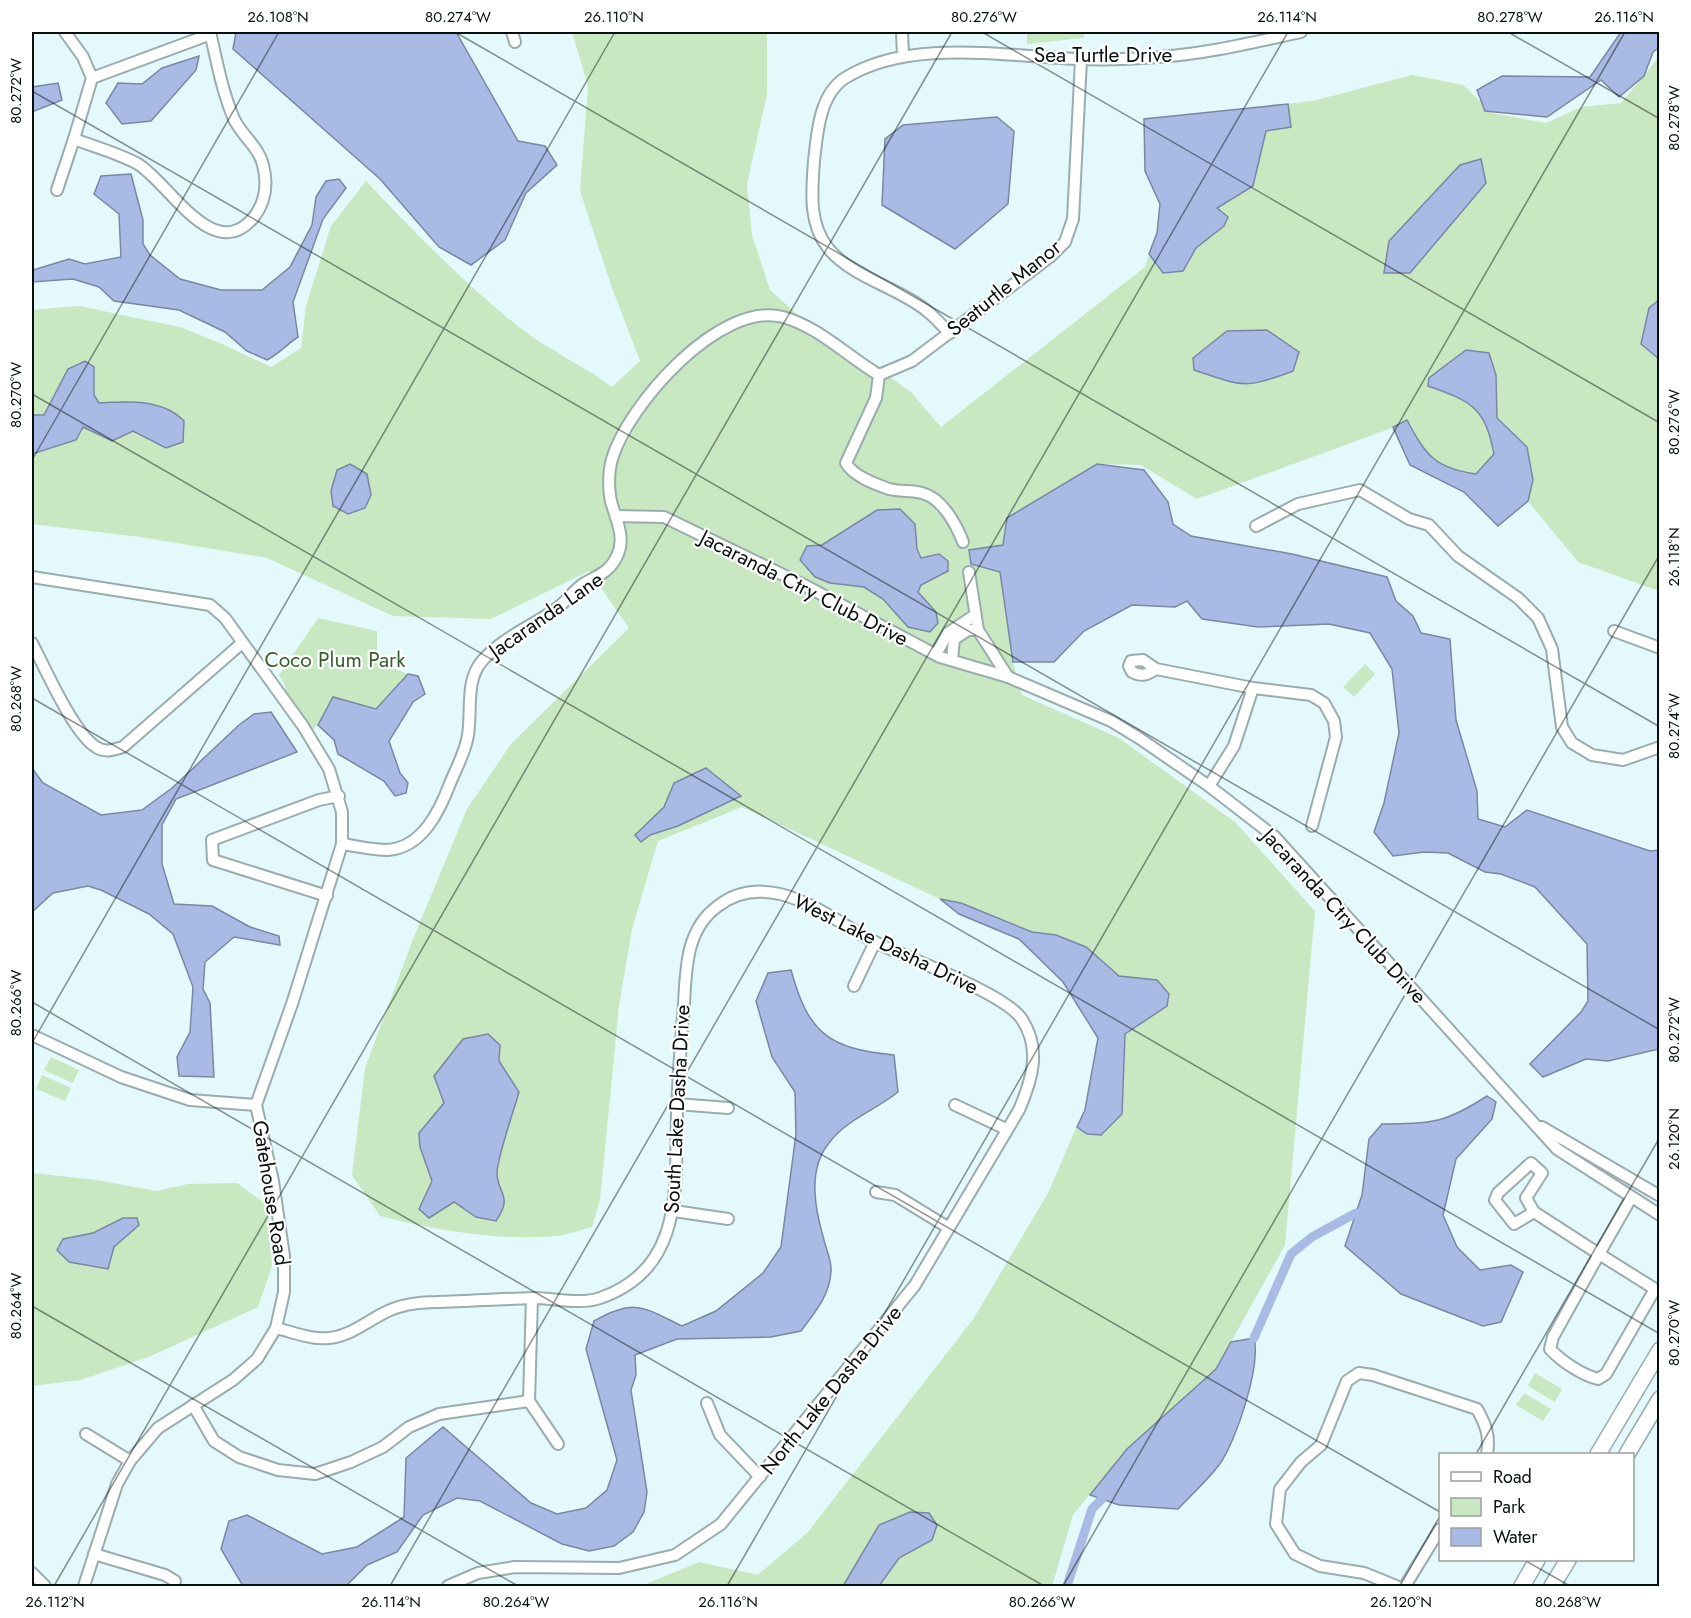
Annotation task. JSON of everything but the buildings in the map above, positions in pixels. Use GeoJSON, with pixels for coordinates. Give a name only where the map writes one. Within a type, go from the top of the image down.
{"type":"FeatureCollection","features":[{"type":"Feature","properties":{"kind":"main road"},"geometry":{"type":"LineString","coordinates":[[1599,1453],[1659,1350]]}},
{"type":"Feature","properties":{"kind":"main road"},"geometry":{"type":"LineString","coordinates":[[1628,1453],[1659,1399]]}},
{"type":"Feature","properties":{"kind":"main road"},"geometry":{"type":"LineString","coordinates":[[1522,1587],[1537,1561]]}},
{"type":"Feature","properties":{"kind":"main road"},"geometry":{"type":"LineString","coordinates":[[1552,1587],[1567,1561]]}},
{"type":"Feature","properties":{"kind":"street"},"geometry":{"type":"LineString","coordinates":[[57,190],[92,78],[83,57],[64,32]]}},
{"type":"Feature","properties":{"kind":"street"},"geometry":{"type":"LineString","coordinates":[[902,32],[903,56]]}},
{"type":"Feature","properties":{"kind":"street","name":"Sea Turtle Drive"},"geometry":{"type":"LineString","coordinates":[[950,333],[926,310],[842,261],[828,248],[816,227],[811,195],[818,120],[842,80],[865,68],[903,56],[994,53],[1081,59],[1158,57],[1251,37],[1300,32]]}},
{"type":"Feature","properties":{"kind":"street"},"geometry":{"type":"LineString","coordinates":[[74,139],[137,164],[171,192],[187,213],[201,225],[217,231],[245,225],[262,203],[267,183],[263,162],[252,142],[236,122],[226,98],[211,33],[92,78]]}},
{"type":"Feature","properties":{"kind":"street","name":"Seaturtle Manor"},"geometry":{"type":"LineString","coordinates":[[879,375],[912,361],[1065,242],[1073,219],[1081,59]]}},
{"type":"Feature","properties":{"kind":"street","name":"Jacaranda Lane"},"geometry":{"type":"LineString","coordinates":[[342,844],[388,850],[417,838],[438,814],[468,737],[471,684],[480,663],[496,646],[556,609],[582,585],[608,571],[618,554],[620,527],[612,508],[610,483],[612,460],[633,414],[658,383],[688,354],[720,330],[753,318],[781,316],[819,332],[842,351],[879,375]]}},
{"type":"Feature","properties":{"kind":"street"},"geometry":{"type":"LineString","coordinates":[[879,375],[876,398],[846,463],[851,472],[890,489],[924,493],[942,507],[956,526],[963,542]]}},
{"type":"Feature","properties":{"kind":"street"},"geometry":{"type":"LineString","coordinates":[[1256,526],[1298,504],[1360,490],[1409,519],[1429,525],[1458,556],[1518,598],[1538,618],[1552,649],[1562,727],[1572,743],[1592,755],[1623,760],[1659,747]]}},
{"type":"Feature","properties":{"kind":"street","name":"Jacaranda Ctry Club Drive"},"geometry":{"type":"LineString","coordinates":[[616,516],[664,517],[804,585],[936,654],[1008,677],[1111,722],[1209,786],[1275,837],[1557,1149],[1659,1215]]}},
{"type":"Feature","properties":{"kind":"street"},"geometry":{"type":"LineString","coordinates":[[969,572],[978,630],[1008,677]]}},
{"type":"Feature","properties":{"kind":"street","name":"Gatehouse Road"},"geometry":{"type":"LineString","coordinates":[[32,577],[210,605],[225,618],[303,726],[329,770],[339,796],[342,812],[342,844],[327,896],[256,1105],[273,1181],[285,1256],[284,1292],[276,1328],[257,1359],[233,1380],[158,1428],[130,1461],[117,1484],[84,1587]]}},
{"type":"Feature","properties":{"kind":"street"},"geometry":{"type":"LineString","coordinates":[[936,654],[948,633],[975,615]]}},
{"type":"Feature","properties":{"kind":"street"},"geometry":{"type":"LineString","coordinates":[[952,660],[954,639],[968,630],[978,630]]}},
{"type":"Feature","properties":{"kind":"street"},"geometry":{"type":"LineString","coordinates":[[1614,631],[1659,648]]}},
{"type":"Feature","properties":{"kind":"street"},"geometry":{"type":"LineString","coordinates":[[32,643],[83,737],[98,748],[110,751],[123,747],[242,643]]}},
{"type":"Feature","properties":{"kind":"street"},"geometry":{"type":"LineString","coordinates":[[1156,669],[1252,688],[1311,695],[1324,703],[1334,721],[1336,737],[1312,825]]}},
{"type":"Feature","properties":{"kind":"street"},"geometry":{"type":"LineString","coordinates":[[1209,786],[1234,746],[1252,688]]}},
{"type":"Feature","properties":{"kind":"street"},"geometry":{"type":"LineString","coordinates":[[327,896],[213,860],[212,840],[319,800],[339,796]]}},
{"type":"Feature","properties":{"kind":"street","name":"West Lake Dasha Drive"},"geometry":{"type":"LineString","coordinates":[[703,918],[720,904],[747,891],[778,893],[805,902],[875,942],[1003,1001]]}},
{"type":"Feature","properties":{"kind":"street","name":"South Lake Dasha Drive"},"geometry":{"type":"LineString","coordinates":[[276,1328],[316,1338],[332,1338],[356,1330],[387,1311],[423,1302],[532,1298],[596,1300],[622,1289],[659,1251],[674,1211],[677,1104],[686,963],[693,936],[703,918]]}},
{"type":"Feature","properties":{"kind":"street"},"geometry":{"type":"LineString","coordinates":[[854,986],[875,942]]}},
{"type":"Feature","properties":{"kind":"street","name":"North Lake Dasha Drive"},"geometry":{"type":"LineString","coordinates":[[448,1587],[478,1573],[515,1567],[619,1568],[675,1555],[720,1524],[915,1285],[1019,1110],[1035,1067],[1030,1041],[1022,1020],[1003,1001]]}},
{"type":"Feature","properties":{"kind":"street"},"geometry":{"type":"LineString","coordinates":[[32,1035],[121,1077],[190,1100],[256,1105]]}},
{"type":"Feature","properties":{"kind":"street"},"geometry":{"type":"LineString","coordinates":[[677,1104],[728,1108]]}},
{"type":"Feature","properties":{"kind":"street"},"geometry":{"type":"LineString","coordinates":[[955,1105],[1006,1129]]}},
{"type":"Feature","properties":{"kind":"street","name":"Jacaranda Ctry Club Drive"},"geometry":{"type":"LineString","coordinates":[[1529,1119],[1659,1196]]}},
{"type":"Feature","properties":{"kind":"street"},"geometry":{"type":"LineString","coordinates":[[1534,1212],[1514,1224],[1495,1200],[1498,1193],[1531,1163],[1542,1173],[1526,1198],[1534,1212],[1599,1254],[1655,1289],[1606,1374],[1598,1378],[1573,1366],[1550,1349],[1553,1337],[1599,1254],[1631,1198]]}},
{"type":"Feature","properties":{"kind":"street"},"geometry":{"type":"LineString","coordinates":[[876,1192],[895,1195],[949,1228]]}},
{"type":"Feature","properties":{"kind":"street"},"geometry":{"type":"LineString","coordinates":[[674,1211],[728,1219]]}},
{"type":"Feature","properties":{"kind":"street"},"geometry":{"type":"LineString","coordinates":[[532,1298],[529,1401],[558,1444]]}},
{"type":"Feature","properties":{"kind":"street"},"geometry":{"type":"LineString","coordinates":[[1396,1587],[1364,1573],[1320,1566],[1295,1554],[1276,1524],[1280,1489],[1301,1462],[1322,1445],[1347,1381],[1359,1373],[1372,1375],[1477,1409],[1486,1425],[1490,1441],[1489,1453]]}},
{"type":"Feature","properties":{"kind":"street"},"geometry":{"type":"LineString","coordinates":[[193,1405],[214,1441],[239,1457],[278,1470],[315,1474],[351,1462],[383,1447],[409,1427],[439,1414],[529,1401]]}},
{"type":"Feature","properties":{"kind":"street"},"geometry":{"type":"LineString","coordinates":[[707,1403],[720,1434],[736,1454],[760,1477]]}},
{"type":"Feature","properties":{"kind":"street"},"geometry":{"type":"LineString","coordinates":[[86,1434],[130,1461]]}},
{"type":"Feature","properties":{"kind":"street"},"geometry":{"type":"LineString","coordinates":[[1405,1587],[1439,1531]]}},
{"type":"Feature","properties":{"kind":"street"},"geometry":{"type":"LineString","coordinates":[[94,1554],[165,1575],[175,1581]]}},
{"type":"Feature","properties":{"kind":"street"},"geometry":{"type":"LineString","coordinates":[[32,1573],[45,1587]]}},
{"type":"Feature","properties":{"kind":"green space"},"geometry":{"type":"Polygon","coordinates":[[[572,32],[767,32],[767,94],[747,184],[752,235],[770,290],[810,326],[863,358],[911,392],[941,427],[1145,267],[1157,233],[1160,204],[1145,171],[1144,119],[1313,101],[1412,75],[1463,85],[1492,113],[1546,123],[1581,107],[1621,103],[1659,57],[1659,591],[1578,562],[1528,501],[1498,526],[1464,492],[1410,465],[1392,428],[1197,499],[1141,465],[1097,464],[1003,545],[971,564],[1000,572],[1013,662],[1022,695],[1119,738],[1235,822],[1315,911],[1285,1245],[1216,1369],[1127,1449],[1073,1515],[1052,1586],[641,1586],[699,1562],[758,1575],[808,1532],[974,1318],[1048,1193],[1084,1110],[1098,1038],[1063,982],[1018,939],[959,914],[940,899],[742,807],[658,841],[632,929],[619,1006],[600,1200],[592,1227],[560,1235],[490,1236],[423,1226],[380,1216],[352,1175],[365,1068],[413,939],[467,809],[511,744],[629,628],[589,571],[491,619],[393,616],[267,558],[140,537],[32,524],[32,310],[79,306],[180,327],[271,367],[301,348],[306,306],[331,226],[366,181],[440,257],[519,327],[612,387],[640,361],[612,288],[580,191],[588,86],[572,32]]]}},
{"type":"Feature","properties":{"kind":"green space"},"geometry":{"type":"Polygon","coordinates":[[[1027,32],[1086,32],[1083,38],[1027,44],[1027,32]]]}},
{"type":"Feature","properties":{"kind":"green space","name":"Coco Plum Park"},"geometry":{"type":"Polygon","coordinates":[[[318,618],[377,631],[377,662],[408,674],[376,709],[333,697],[318,725],[310,732],[283,692],[286,687],[279,675],[318,618]]]}},
{"type":"Feature","properties":{"kind":"green space"},"geometry":{"type":"Polygon","coordinates":[[[1365,664],[1375,674],[1354,697],[1343,687],[1365,664]]]}},
{"type":"Feature","properties":{"kind":"green space"},"geometry":{"type":"Polygon","coordinates":[[[51,1057],[79,1070],[73,1083],[44,1070],[51,1057]]]}},
{"type":"Feature","properties":{"kind":"green space"},"geometry":{"type":"Polygon","coordinates":[[[42,1075],[71,1088],[65,1101],[36,1089],[42,1075]]]}},
{"type":"Feature","properties":{"kind":"green space"},"geometry":{"type":"Polygon","coordinates":[[[32,1173],[96,1180],[156,1191],[188,1184],[237,1183],[267,1205],[272,1266],[258,1307],[151,1356],[81,1380],[32,1386],[32,1173]]]}},
{"type":"Feature","properties":{"kind":"green space"},"geometry":{"type":"Polygon","coordinates":[[[1535,1373],[1562,1389],[1555,1402],[1528,1386],[1535,1373]]]}},
{"type":"Feature","properties":{"kind":"green space"},"geometry":{"type":"Polygon","coordinates":[[[1524,1393],[1551,1409],[1543,1421],[1516,1405],[1524,1393]]]}},
{"type":"Feature","properties":{"kind":"water"},"geometry":{"type":"Polygon","coordinates":[[[236,32],[456,32],[518,141],[545,146],[557,165],[526,193],[505,240],[471,265],[439,247],[380,179],[233,49],[236,32]]]}},
{"type":"Feature","properties":{"kind":"water"},"geometry":{"type":"Polygon","coordinates":[[[1621,32],[1659,32],[1660,47],[1653,52],[1644,76],[1619,97],[1601,80],[1547,117],[1485,111],[1477,90],[1502,76],[1590,77],[1621,32]]]}},
{"type":"Feature","properties":{"kind":"water"},"geometry":{"type":"Polygon","coordinates":[[[199,56],[196,70],[151,121],[122,124],[106,103],[118,83],[142,84],[162,68],[199,56]]]}},
{"type":"Feature","properties":{"kind":"water"},"geometry":{"type":"Polygon","coordinates":[[[58,83],[62,100],[32,112],[32,87],[58,83]]]}},
{"type":"Feature","properties":{"kind":"water"},"geometry":{"type":"Polygon","coordinates":[[[1288,104],[1291,127],[1266,131],[1253,186],[1217,208],[1228,217],[1224,226],[1196,248],[1183,271],[1163,273],[1149,254],[1157,233],[1160,204],[1145,171],[1144,119],[1288,104]]]}},
{"type":"Feature","properties":{"kind":"water"},"geometry":{"type":"Polygon","coordinates":[[[997,117],[1014,131],[1008,204],[955,249],[882,205],[885,139],[903,125],[997,117]]]}},
{"type":"Feature","properties":{"kind":"water"},"geometry":{"type":"Polygon","coordinates":[[[1481,159],[1486,183],[1410,273],[1384,273],[1389,241],[1460,165],[1481,159]]]}},
{"type":"Feature","properties":{"kind":"water"},"geometry":{"type":"Polygon","coordinates":[[[131,174],[143,220],[143,244],[150,255],[180,279],[221,290],[262,290],[290,267],[312,225],[316,197],[326,181],[339,179],[346,188],[323,219],[293,302],[298,337],[267,360],[247,351],[225,332],[179,310],[114,301],[99,287],[73,279],[32,282],[33,270],[69,259],[85,264],[121,257],[119,214],[94,194],[101,176],[131,174]]]}},
{"type":"Feature","properties":{"kind":"water"},"geometry":{"type":"Polygon","coordinates":[[[1659,300],[1659,359],[1641,344],[1649,308],[1659,300]]]}},
{"type":"Feature","properties":{"kind":"water"},"geometry":{"type":"Polygon","coordinates":[[[1267,330],[1299,352],[1293,371],[1264,381],[1243,384],[1194,370],[1193,358],[1227,331],[1267,330]]]}},
{"type":"Feature","properties":{"kind":"water"},"geometry":{"type":"Polygon","coordinates":[[[1466,350],[1489,353],[1496,375],[1497,418],[1527,447],[1533,480],[1528,501],[1498,526],[1464,492],[1410,465],[1393,427],[1407,420],[1420,443],[1433,458],[1451,468],[1476,474],[1494,454],[1486,426],[1474,408],[1455,396],[1428,386],[1429,378],[1466,350]]]}},
{"type":"Feature","properties":{"kind":"water"},"geometry":{"type":"Polygon","coordinates":[[[85,361],[94,367],[94,395],[99,403],[133,402],[156,405],[166,409],[184,421],[183,442],[166,448],[133,431],[112,441],[83,427],[76,440],[32,454],[32,415],[44,415],[68,369],[85,361]]]}},
{"type":"Feature","properties":{"kind":"water"},"geometry":{"type":"Polygon","coordinates":[[[350,464],[367,474],[371,495],[365,508],[348,514],[333,506],[331,491],[337,470],[350,464]]]}},
{"type":"Feature","properties":{"kind":"water"},"geometry":{"type":"Polygon","coordinates":[[[1097,464],[1144,470],[1168,502],[1173,524],[1191,536],[1292,554],[1387,577],[1396,601],[1413,616],[1421,633],[1450,639],[1456,720],[1477,791],[1478,819],[1505,827],[1527,810],[1650,851],[1659,850],[1659,1049],[1608,1061],[1586,1059],[1543,1077],[1530,1064],[1581,1012],[1588,1001],[1587,944],[1535,887],[1501,874],[1485,872],[1448,853],[1424,852],[1393,856],[1374,832],[1384,803],[1399,733],[1392,669],[1370,633],[1329,624],[1258,627],[1202,619],[1187,601],[1175,607],[1132,605],[1084,631],[1054,662],[1013,662],[1000,572],[971,564],[969,550],[1003,545],[1007,518],[1097,464]]]}},
{"type":"Feature","properties":{"kind":"water"},"geometry":{"type":"Polygon","coordinates":[[[900,509],[915,524],[917,549],[921,558],[939,554],[948,561],[948,571],[921,585],[918,592],[936,612],[938,623],[930,632],[908,627],[883,599],[864,587],[830,583],[815,577],[800,560],[807,546],[822,545],[877,510],[900,509]]]}},
{"type":"Feature","properties":{"kind":"water"},"geometry":{"type":"Polygon","coordinates":[[[408,674],[418,676],[425,694],[413,702],[389,741],[400,773],[408,783],[406,793],[395,796],[384,781],[338,754],[334,740],[318,725],[333,697],[376,709],[408,674]]]}},
{"type":"Feature","properties":{"kind":"water"},"geometry":{"type":"Polygon","coordinates":[[[271,712],[297,752],[176,799],[162,825],[162,864],[174,904],[212,906],[250,927],[279,936],[280,945],[234,937],[205,962],[203,989],[210,1003],[214,1077],[179,1076],[177,1057],[190,1032],[193,987],[173,934],[149,914],[88,886],[53,893],[32,912],[32,768],[43,783],[101,815],[142,810],[172,788],[239,725],[254,714],[271,712]]]}},
{"type":"Feature","properties":{"kind":"water"},"geometry":{"type":"Polygon","coordinates":[[[706,768],[741,796],[678,826],[650,835],[641,842],[635,835],[664,807],[674,783],[706,768]]]}},
{"type":"Feature","properties":{"kind":"water"},"geometry":{"type":"Polygon","coordinates":[[[940,899],[961,903],[1032,932],[1056,935],[1086,947],[1119,976],[1157,980],[1169,994],[1167,1006],[1125,1034],[1122,1114],[1101,1135],[1087,1134],[1077,1127],[1085,1110],[1098,1038],[1063,982],[1019,939],[959,914],[940,899]]]}},
{"type":"Feature","properties":{"kind":"water"},"geometry":{"type":"Polygon","coordinates":[[[791,970],[805,1009],[825,1034],[853,1048],[894,1055],[898,1092],[844,1127],[822,1154],[815,1177],[815,1190],[818,1216],[831,1263],[830,1280],[821,1303],[801,1331],[771,1337],[677,1339],[635,1355],[636,1375],[631,1390],[647,1492],[644,1512],[633,1532],[614,1546],[589,1551],[562,1544],[480,1501],[457,1498],[423,1515],[397,1552],[367,1565],[346,1586],[243,1586],[221,1549],[229,1521],[247,1515],[322,1554],[357,1547],[404,1517],[406,1458],[443,1427],[531,1503],[557,1514],[586,1508],[607,1490],[617,1460],[586,1349],[594,1321],[630,1307],[648,1310],[682,1326],[716,1311],[763,1273],[781,1247],[796,1134],[795,1092],[772,1057],[756,1001],[768,973],[791,970]]]}},
{"type":"Feature","properties":{"kind":"water"},"geometry":{"type":"Polygon","coordinates":[[[488,1034],[500,1045],[499,1061],[519,1092],[497,1173],[504,1205],[496,1221],[476,1217],[454,1202],[429,1218],[419,1209],[432,1181],[420,1147],[419,1133],[444,1103],[434,1076],[463,1039],[488,1034]]]}},
{"type":"Feature","properties":{"kind":"water"},"geometry":{"type":"Polygon","coordinates":[[[1487,1096],[1496,1102],[1492,1119],[1456,1159],[1443,1215],[1457,1247],[1480,1270],[1511,1265],[1523,1272],[1501,1322],[1483,1326],[1401,1294],[1345,1246],[1362,1195],[1369,1139],[1382,1124],[1437,1120],[1459,1112],[1487,1096]]]}},
{"type":"Feature","properties":{"kind":"water"},"geometry":{"type":"Polygon","coordinates":[[[123,1218],[137,1218],[139,1225],[114,1247],[108,1269],[69,1262],[57,1250],[63,1239],[93,1233],[123,1218]]]}},
{"type":"Feature","properties":{"kind":"water"},"geometry":{"type":"Polygon","coordinates":[[[1254,1338],[1254,1366],[1246,1403],[1233,1439],[1219,1465],[1178,1509],[1119,1505],[1090,1495],[1127,1449],[1216,1369],[1231,1342],[1254,1338]]]}},
{"type":"Feature","properties":{"kind":"water"},"geometry":{"type":"Polygon","coordinates":[[[910,1512],[929,1513],[937,1525],[932,1540],[899,1558],[879,1586],[843,1586],[879,1525],[910,1512]]]}},
{"type":"Feature","properties":{"kind":"waterway"},"geometry":{"type":"LineString","coordinates":[[1254,1338],[1291,1254],[1312,1237],[1356,1213]]}},
{"type":"Feature","properties":{"kind":"waterway"},"geometry":{"type":"LineString","coordinates":[[1067,1586],[1092,1509],[1102,1499]]}}]}
